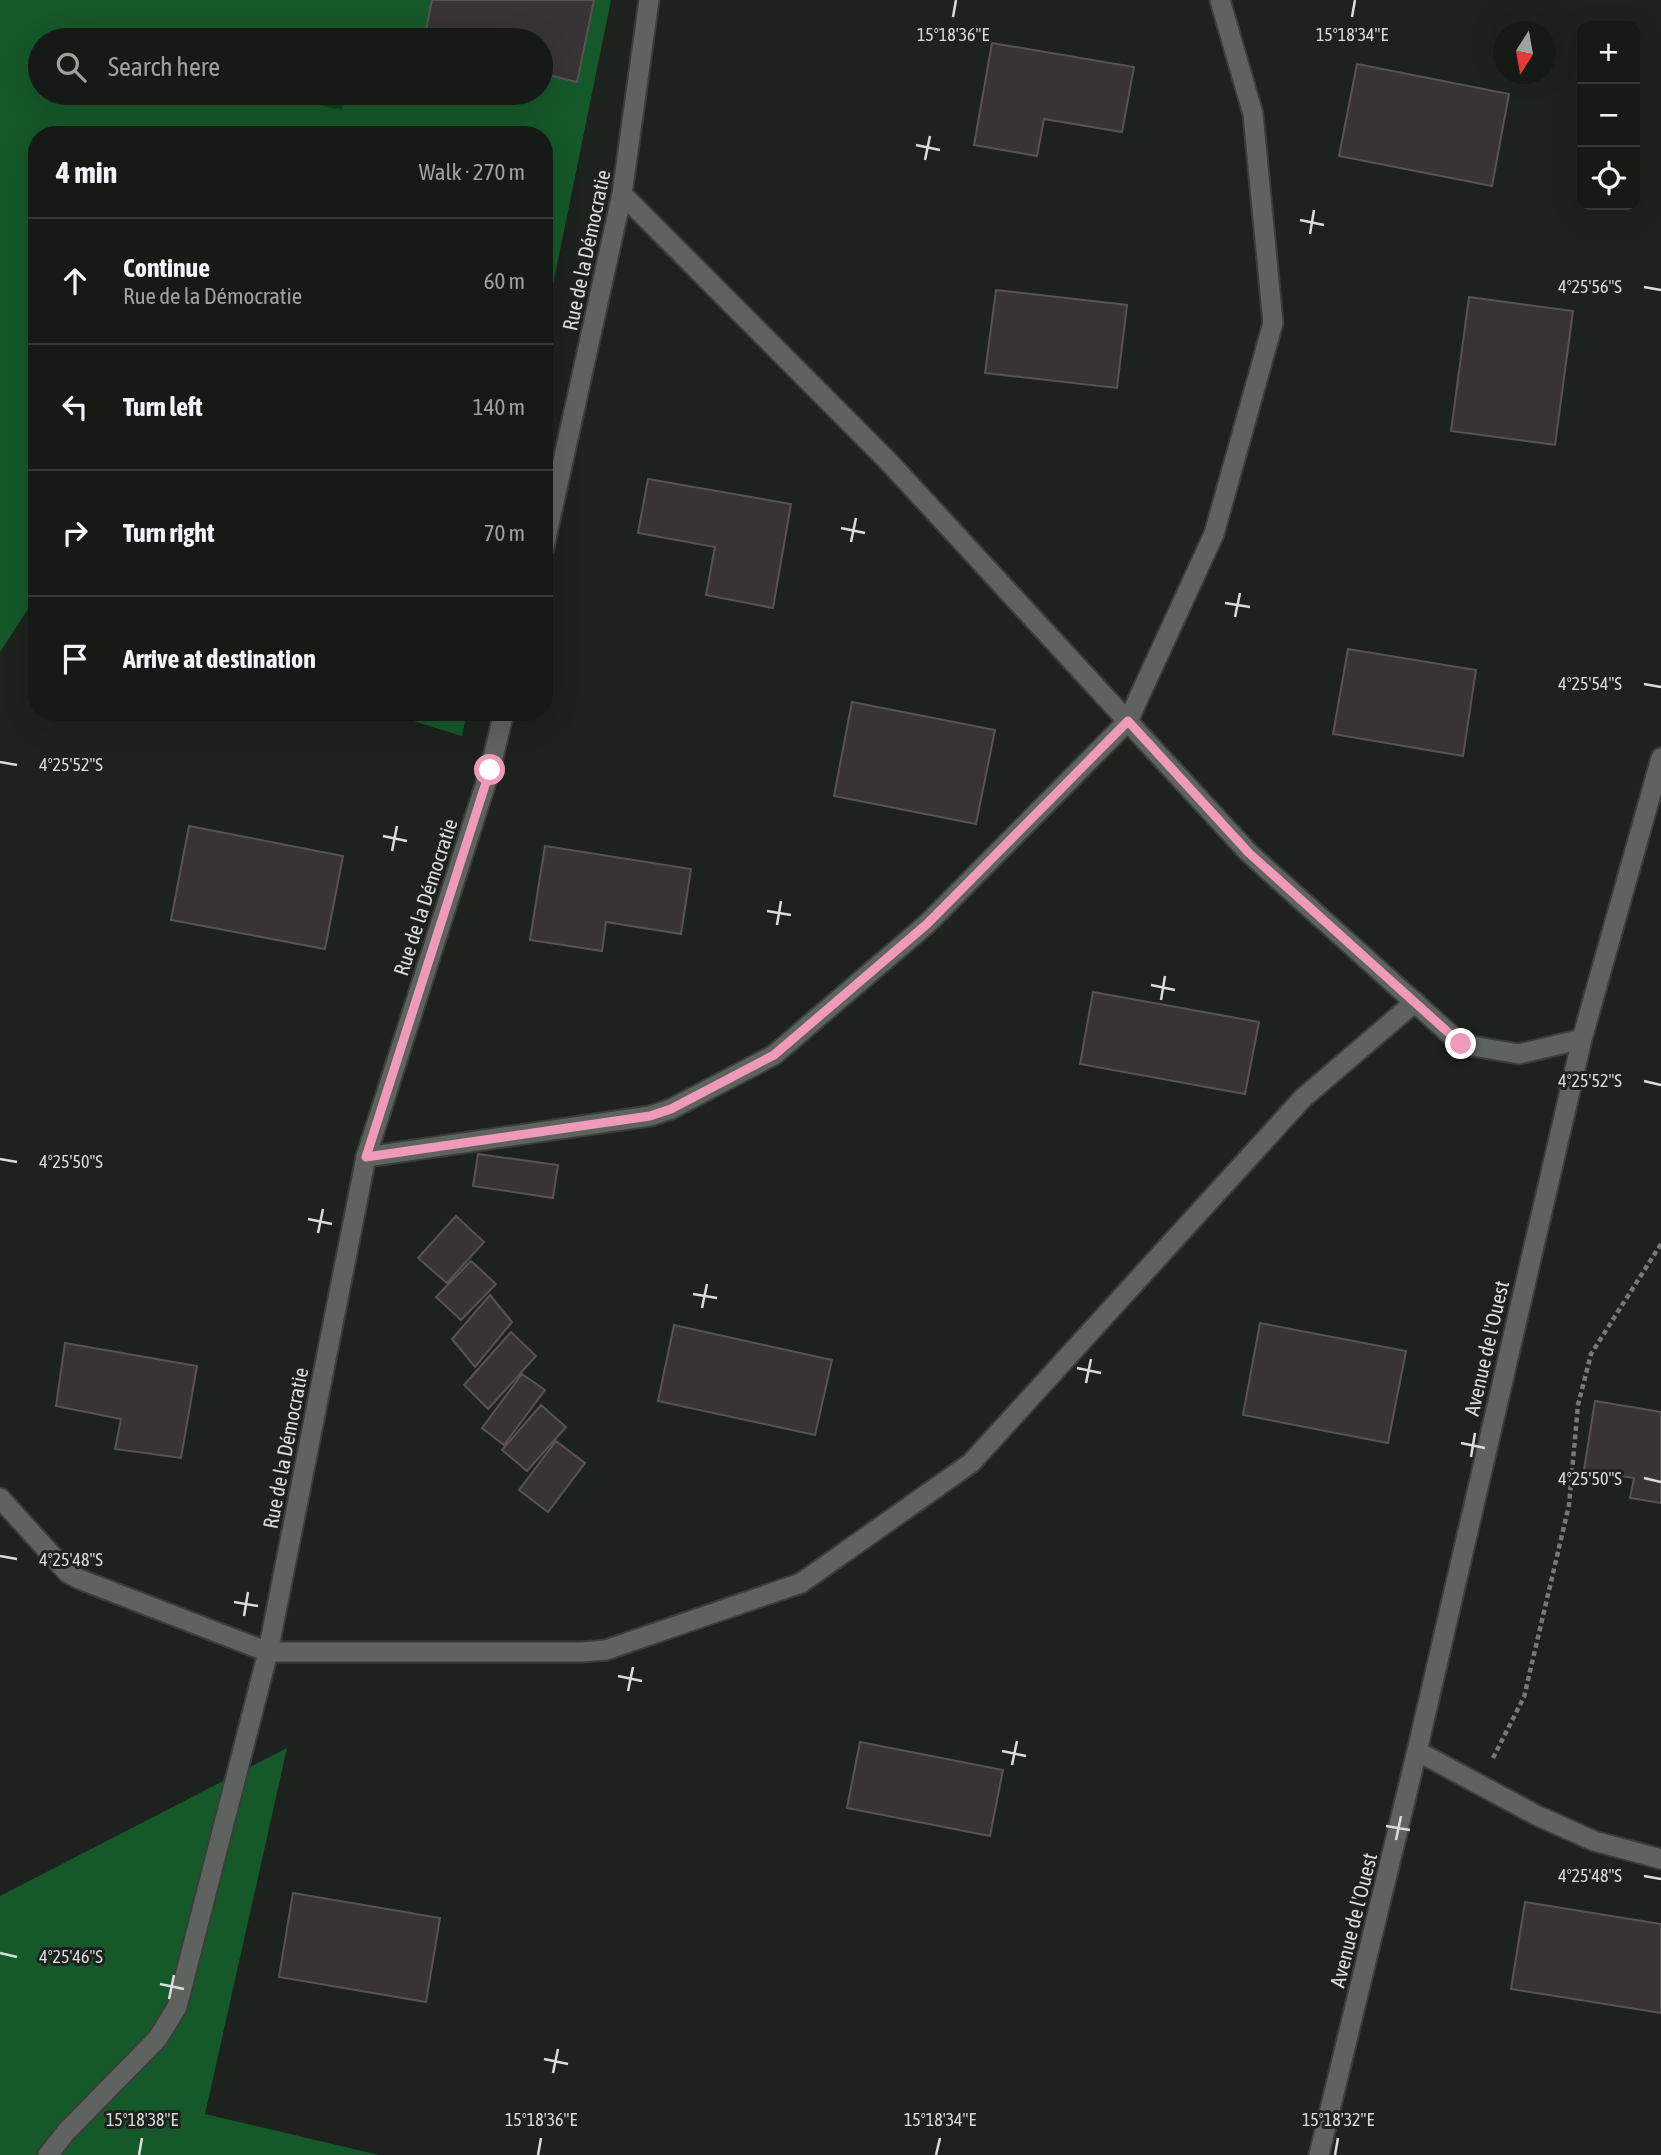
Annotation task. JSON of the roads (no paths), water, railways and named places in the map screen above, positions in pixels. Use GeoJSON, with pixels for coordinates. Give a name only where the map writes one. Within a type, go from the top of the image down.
{"type":"FeatureCollection","features":[{"type":"Feature","properties":{"kind":"street","name":"Rue de la Démocratie"},"geometry":{"type":"LineString","coordinates":[[553,506],[622,194],[649,0]]}},
{"type":"Feature","properties":{"kind":"street"},"geometry":{"type":"LineString","coordinates":[[366,1157],[650,1116],[671,1109],[774,1055],[927,924],[1128,721],[1214,534],[1273,323],[1253,114],[1220,0]]}},
{"type":"Feature","properties":{"kind":"street"},"geometry":{"type":"LineString","coordinates":[[622,194],[888,461],[1249,853],[1461,1044],[1520,1054],[1582,1039]]}},
{"type":"Feature","properties":{"kind":"street","name":"Rue de la Démocratie"},"geometry":{"type":"LineString","coordinates":[[48,2155],[66,2132],[159,2038],[177,2007],[268,1653],[366,1157],[490,770],[502,721]]}},
{"type":"Feature","properties":{"kind":"street","name":"Avenue de l'Ouest"},"geometry":{"type":"LineString","coordinates":[[1319,2155],[1417,1751],[1582,1039],[1661,758]]}},
{"type":"Feature","properties":{"kind":"street"},"geometry":{"type":"LineString","coordinates":[[0,1498],[68,1573],[268,1653],[606,1650],[801,1583],[971,1463],[1303,1098],[1415,1002]]}},
{"type":"Feature","properties":{"kind":"street"},"geometry":{"type":"LineString","coordinates":[[1417,1751],[1536,1815],[1594,1841],[1661,1859]]}}]}
